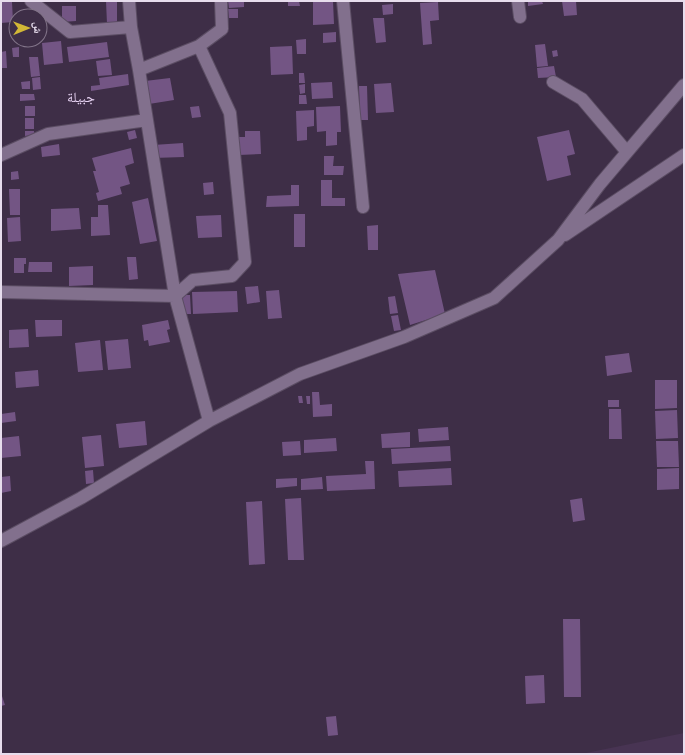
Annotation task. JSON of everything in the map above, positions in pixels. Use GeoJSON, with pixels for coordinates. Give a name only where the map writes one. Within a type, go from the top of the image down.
{"type":"FeatureCollection","features":[{"type":"Feature","properties":{"kind":"street"},"geometry":{"type":"LineString","coordinates":[[31,1],[70,32],[131,27]]}},
{"type":"Feature","properties":{"kind":"street"},"geometry":{"type":"LineString","coordinates":[[129,1],[131,27],[174,296],[209,421]]}},
{"type":"Feature","properties":{"kind":"street"},"geometry":{"type":"LineString","coordinates":[[139,70],[199,46],[222,29],[221,1]]}},
{"type":"Feature","properties":{"kind":"street"},"geometry":{"type":"LineString","coordinates":[[343,1],[363,207]]}},
{"type":"Feature","properties":{"kind":"street"},"geometry":{"type":"LineString","coordinates":[[518,1],[520,17]]}},
{"type":"Feature","properties":{"kind":"street"},"geometry":{"type":"LineString","coordinates":[[1,292],[174,296],[193,280],[232,276],[245,262],[230,113],[199,46]]}},
{"type":"Feature","properties":{"kind":"street"},"geometry":{"type":"LineString","coordinates":[[554,82],[582,99],[627,152]]}},
{"type":"Feature","properties":{"kind":"street"},"geometry":{"type":"LineString","coordinates":[[558,240],[600,184],[684,85]]}},
{"type":"Feature","properties":{"kind":"street"},"geometry":{"type":"LineString","coordinates":[[1,155],[48,134],[147,120]]}},
{"type":"Feature","properties":{"kind":"street"},"geometry":{"type":"LineString","coordinates":[[1,541],[81,498],[209,421],[300,374],[404,337],[494,298],[558,240],[684,155]]}},
{"type":"Feature","properties":{"kind":"shaded area"},"geometry":{"type":"Polygon","coordinates":[[[684,733],[684,754],[581,754],[684,733]]]}},
{"type":"Feature","properties":{"kind":"building"},"geometry":{"type":"Polygon","coordinates":[[[106,1],[117,1],[117,24],[107,24],[106,1]]]}},
{"type":"Feature","properties":{"kind":"building"},"geometry":{"type":"Polygon","coordinates":[[[228,1],[244,1],[244,7],[229,8],[228,1]]]}},
{"type":"Feature","properties":{"kind":"building"},"geometry":{"type":"Polygon","coordinates":[[[288,1],[299,1],[300,6],[288,6],[288,1]]]}},
{"type":"Feature","properties":{"kind":"building"},"geometry":{"type":"Polygon","coordinates":[[[313,1],[333,1],[334,24],[313,25],[313,1]]]}},
{"type":"Feature","properties":{"kind":"building"},"geometry":{"type":"Polygon","coordinates":[[[528,1],[542,1],[543,4],[528,6],[528,1]]]}},
{"type":"Feature","properties":{"kind":"building"},"geometry":{"type":"Polygon","coordinates":[[[562,1],[576,1],[577,15],[564,16],[562,1]]]}},
{"type":"Feature","properties":{"kind":"building"},"geometry":{"type":"Polygon","coordinates":[[[1,2],[12,2],[12,8],[8,8],[8,22],[1,23],[1,2]]]}},
{"type":"Feature","properties":{"kind":"building"},"geometry":{"type":"Polygon","coordinates":[[[438,2],[439,20],[430,21],[432,44],[423,45],[420,3],[438,2]]]}},
{"type":"Feature","properties":{"kind":"building"},"geometry":{"type":"Polygon","coordinates":[[[393,4],[393,14],[383,15],[382,5],[393,4]]]}},
{"type":"Feature","properties":{"kind":"building"},"geometry":{"type":"Polygon","coordinates":[[[62,6],[76,6],[76,21],[62,22],[62,6]]]}},
{"type":"Feature","properties":{"kind":"building"},"geometry":{"type":"Polygon","coordinates":[[[228,9],[238,9],[238,18],[229,18],[228,9]]]}},
{"type":"Feature","properties":{"kind":"building"},"geometry":{"type":"Polygon","coordinates":[[[373,18],[384,18],[386,42],[376,43],[373,18]]]}},
{"type":"Feature","properties":{"kind":"building"},"geometry":{"type":"Polygon","coordinates":[[[336,32],[336,42],[323,43],[323,33],[336,32]]]}},
{"type":"Feature","properties":{"kind":"building"},"geometry":{"type":"Polygon","coordinates":[[[306,39],[306,54],[297,54],[296,40],[306,39]]]}},
{"type":"Feature","properties":{"kind":"building"},"geometry":{"type":"Polygon","coordinates":[[[61,41],[63,63],[44,65],[42,48],[48,48],[48,42],[61,41]]]}},
{"type":"Feature","properties":{"kind":"building"},"geometry":{"type":"Polygon","coordinates":[[[107,42],[109,57],[69,62],[67,47],[107,42]]]}},
{"type":"Feature","properties":{"kind":"building"},"geometry":{"type":"Polygon","coordinates":[[[545,44],[548,66],[537,67],[535,45],[545,44]]]}},
{"type":"Feature","properties":{"kind":"building"},"geometry":{"type":"Polygon","coordinates":[[[292,46],[293,74],[271,75],[270,47],[292,46]]]}},
{"type":"Feature","properties":{"kind":"building"},"geometry":{"type":"Polygon","coordinates":[[[12,48],[19,48],[19,57],[13,57],[12,48]]]}},
{"type":"Feature","properties":{"kind":"building"},"geometry":{"type":"Polygon","coordinates":[[[557,50],[558,56],[553,57],[552,51],[557,50]]]}},
{"type":"Feature","properties":{"kind":"building"},"geometry":{"type":"Polygon","coordinates":[[[6,51],[7,68],[1,68],[1,52],[6,51]]]}},
{"type":"Feature","properties":{"kind":"building"},"geometry":{"type":"Polygon","coordinates":[[[29,57],[38,57],[40,76],[31,77],[29,57]]]}},
{"type":"Feature","properties":{"kind":"building"},"geometry":{"type":"Polygon","coordinates":[[[110,59],[112,75],[98,76],[96,61],[110,59]]]}},
{"type":"Feature","properties":{"kind":"building"},"geometry":{"type":"Polygon","coordinates":[[[554,66],[556,77],[538,78],[537,68],[554,66]]]}},
{"type":"Feature","properties":{"kind":"building"},"geometry":{"type":"Polygon","coordinates":[[[299,73],[304,73],[305,83],[299,83],[299,73]]]}},
{"type":"Feature","properties":{"kind":"building"},"geometry":{"type":"Polygon","coordinates":[[[128,74],[129,85],[91,91],[91,86],[100,85],[99,78],[128,74]]]}},
{"type":"Feature","properties":{"kind":"building"},"geometry":{"type":"Polygon","coordinates":[[[40,77],[41,89],[33,90],[32,78],[40,77]]]}},
{"type":"Feature","properties":{"kind":"building"},"geometry":{"type":"Polygon","coordinates":[[[170,78],[174,100],[149,104],[145,81],[170,78]]]}},
{"type":"Feature","properties":{"kind":"building"},"geometry":{"type":"Polygon","coordinates":[[[30,81],[30,89],[22,89],[21,82],[30,81]]]}},
{"type":"Feature","properties":{"kind":"building"},"geometry":{"type":"Polygon","coordinates":[[[332,82],[333,98],[312,99],[311,83],[332,82]]]}},
{"type":"Feature","properties":{"kind":"building"},"geometry":{"type":"Polygon","coordinates":[[[391,83],[394,112],[376,113],[374,84],[391,83]]]}},
{"type":"Feature","properties":{"kind":"building"},"geometry":{"type":"Polygon","coordinates":[[[305,84],[305,93],[300,94],[299,85],[305,84]]]}},
{"type":"Feature","properties":{"kind":"building"},"geometry":{"type":"Polygon","coordinates":[[[359,86],[367,86],[368,120],[360,120],[359,86]]]}},
{"type":"Feature","properties":{"kind":"building"},"geometry":{"type":"Polygon","coordinates":[[[20,94],[34,94],[35,100],[20,101],[20,94]]]}},
{"type":"Feature","properties":{"kind":"building"},"geometry":{"type":"Polygon","coordinates":[[[299,95],[306,95],[307,104],[299,104],[299,95]]]}},
{"type":"Feature","properties":{"kind":"building"},"geometry":{"type":"Polygon","coordinates":[[[25,106],[35,106],[35,116],[25,116],[25,106]]]}},
{"type":"Feature","properties":{"kind":"building"},"geometry":{"type":"Polygon","coordinates":[[[199,106],[201,117],[192,118],[190,107],[199,106]]]}},
{"type":"Feature","properties":{"kind":"building"},"geometry":{"type":"Polygon","coordinates":[[[340,106],[341,132],[337,132],[337,145],[326,146],[326,131],[317,132],[316,107],[340,106]]]}},
{"type":"Feature","properties":{"kind":"building"},"geometry":{"type":"Polygon","coordinates":[[[314,110],[314,126],[307,127],[307,140],[297,141],[296,111],[314,110]]]}},
{"type":"Feature","properties":{"kind":"building"},"geometry":{"type":"Polygon","coordinates":[[[25,118],[34,118],[34,129],[25,129],[25,118]]]}},
{"type":"Feature","properties":{"kind":"building"},"geometry":{"type":"Polygon","coordinates":[[[135,130],[137,138],[129,140],[127,132],[135,130]]]}},
{"type":"Feature","properties":{"kind":"building"},"geometry":{"type":"Polygon","coordinates":[[[569,130],[575,154],[567,156],[571,175],[547,181],[537,137],[569,130]]]}},
{"type":"Feature","properties":{"kind":"building"},"geometry":{"type":"Polygon","coordinates":[[[25,131],[34,131],[34,135],[25,136],[25,131]]]}},
{"type":"Feature","properties":{"kind":"building"},"geometry":{"type":"Polygon","coordinates":[[[245,131],[260,131],[261,154],[239,155],[238,137],[245,137],[245,131]]]}},
{"type":"Feature","properties":{"kind":"building"},"geometry":{"type":"Polygon","coordinates":[[[183,143],[184,157],[153,158],[153,145],[183,143]]]}},
{"type":"Feature","properties":{"kind":"building"},"geometry":{"type":"Polygon","coordinates":[[[59,144],[60,155],[42,157],[41,147],[59,144]]]}},
{"type":"Feature","properties":{"kind":"building"},"geometry":{"type":"Polygon","coordinates":[[[131,148],[134,163],[125,166],[130,184],[120,187],[122,194],[98,201],[96,193],[99,192],[93,171],[96,171],[92,158],[131,148]]]}},
{"type":"Feature","properties":{"kind":"building"},"geometry":{"type":"Polygon","coordinates":[[[324,156],[334,156],[333,166],[344,166],[343,175],[324,175],[324,156]]]}},
{"type":"Feature","properties":{"kind":"building"},"geometry":{"type":"Polygon","coordinates":[[[18,171],[19,179],[11,180],[11,172],[18,171]]]}},
{"type":"Feature","properties":{"kind":"building"},"geometry":{"type":"Polygon","coordinates":[[[321,180],[332,180],[332,198],[345,198],[345,206],[321,206],[321,180]]]}},
{"type":"Feature","properties":{"kind":"building"},"geometry":{"type":"Polygon","coordinates":[[[213,182],[214,194],[204,195],[203,183],[213,182]]]}},
{"type":"Feature","properties":{"kind":"building"},"geometry":{"type":"Polygon","coordinates":[[[291,185],[299,185],[299,206],[266,207],[267,196],[291,195],[291,185]]]}},
{"type":"Feature","properties":{"kind":"building"},"geometry":{"type":"Polygon","coordinates":[[[9,189],[20,189],[20,215],[10,215],[9,189]]]}},
{"type":"Feature","properties":{"kind":"building"},"geometry":{"type":"Polygon","coordinates":[[[148,198],[157,241],[140,244],[132,202],[148,198]]]}},
{"type":"Feature","properties":{"kind":"building"},"geometry":{"type":"Polygon","coordinates":[[[98,205],[108,205],[110,235],[91,236],[91,217],[98,217],[98,205]]]}},
{"type":"Feature","properties":{"kind":"building"},"geometry":{"type":"Polygon","coordinates":[[[79,208],[81,229],[51,231],[51,209],[79,208]]]}},
{"type":"Feature","properties":{"kind":"building"},"geometry":{"type":"Polygon","coordinates":[[[294,214],[305,214],[305,247],[294,247],[294,214]]]}},
{"type":"Feature","properties":{"kind":"building"},"geometry":{"type":"Polygon","coordinates":[[[221,215],[222,237],[198,238],[196,216],[221,215]]]}},
{"type":"Feature","properties":{"kind":"building"},"geometry":{"type":"Polygon","coordinates":[[[20,217],[21,241],[8,242],[7,218],[20,217]]]}},
{"type":"Feature","properties":{"kind":"building"},"geometry":{"type":"Polygon","coordinates":[[[378,225],[378,250],[368,250],[367,226],[378,225]]]}},
{"type":"Feature","properties":{"kind":"building"},"geometry":{"type":"Polygon","coordinates":[[[127,257],[136,257],[138,279],[129,280],[127,257]]]}},
{"type":"Feature","properties":{"kind":"building"},"geometry":{"type":"Polygon","coordinates":[[[14,258],[26,258],[24,273],[14,273],[14,258]]]}},
{"type":"Feature","properties":{"kind":"building"},"geometry":{"type":"Polygon","coordinates":[[[29,262],[52,262],[52,272],[28,272],[29,262]]]}},
{"type":"Feature","properties":{"kind":"building"},"geometry":{"type":"Polygon","coordinates":[[[93,266],[93,285],[69,286],[69,267],[93,266]]]}},
{"type":"Feature","properties":{"kind":"building"},"geometry":{"type":"Polygon","coordinates":[[[435,270],[445,314],[410,325],[398,274],[435,270]]]}},
{"type":"Feature","properties":{"kind":"building"},"geometry":{"type":"Polygon","coordinates":[[[258,286],[260,302],[247,304],[245,287],[258,286]]]}},
{"type":"Feature","properties":{"kind":"building"},"geometry":{"type":"Polygon","coordinates":[[[279,290],[282,318],[268,319],[266,291],[279,290]]]}},
{"type":"Feature","properties":{"kind":"building"},"geometry":{"type":"Polygon","coordinates":[[[237,291],[238,312],[193,314],[192,292],[237,291]]]}},
{"type":"Feature","properties":{"kind":"building"},"geometry":{"type":"Polygon","coordinates":[[[182,295],[190,295],[191,314],[183,314],[182,295]]]}},
{"type":"Feature","properties":{"kind":"building"},"geometry":{"type":"Polygon","coordinates":[[[395,296],[398,313],[390,314],[388,297],[395,296]]]}},
{"type":"Feature","properties":{"kind":"building"},"geometry":{"type":"Polygon","coordinates":[[[398,315],[401,330],[394,331],[391,316],[398,315]]]}},
{"type":"Feature","properties":{"kind":"building"},"geometry":{"type":"Polygon","coordinates":[[[35,320],[62,320],[62,336],[36,337],[35,320]]]}},
{"type":"Feature","properties":{"kind":"building"},"geometry":{"type":"Polygon","coordinates":[[[168,320],[170,329],[167,330],[170,342],[149,346],[148,340],[144,341],[142,325],[168,320]]]}},
{"type":"Feature","properties":{"kind":"building"},"geometry":{"type":"Polygon","coordinates":[[[28,329],[29,347],[9,348],[9,330],[28,329]]]}},
{"type":"Feature","properties":{"kind":"building"},"geometry":{"type":"Polygon","coordinates":[[[128,339],[131,368],[108,370],[105,341],[128,339]]]}},
{"type":"Feature","properties":{"kind":"building"},"geometry":{"type":"Polygon","coordinates":[[[100,340],[103,370],[78,372],[75,343],[100,340]]]}},
{"type":"Feature","properties":{"kind":"building"},"geometry":{"type":"Polygon","coordinates":[[[629,353],[632,372],[607,376],[605,356],[629,353]]]}},
{"type":"Feature","properties":{"kind":"building"},"geometry":{"type":"Polygon","coordinates":[[[38,370],[39,386],[16,388],[15,372],[38,370]]]}},
{"type":"Feature","properties":{"kind":"building"},"geometry":{"type":"Polygon","coordinates":[[[655,380],[677,380],[677,408],[655,409],[655,380]]]}},
{"type":"Feature","properties":{"kind":"building"},"geometry":{"type":"Polygon","coordinates":[[[312,392],[319,392],[320,405],[332,404],[332,416],[313,417],[312,392]]]}},
{"type":"Feature","properties":{"kind":"building"},"geometry":{"type":"Polygon","coordinates":[[[298,396],[302,396],[303,403],[299,403],[298,396]]]}},
{"type":"Feature","properties":{"kind":"building"},"geometry":{"type":"Polygon","coordinates":[[[306,396],[310,396],[310,404],[307,404],[306,396]]]}},
{"type":"Feature","properties":{"kind":"building"},"geometry":{"type":"Polygon","coordinates":[[[608,400],[619,400],[619,407],[608,407],[608,400]]]}},
{"type":"Feature","properties":{"kind":"building"},"geometry":{"type":"Polygon","coordinates":[[[609,409],[621,409],[622,439],[609,439],[609,409]]]}},
{"type":"Feature","properties":{"kind":"building"},"geometry":{"type":"Polygon","coordinates":[[[677,410],[678,438],[656,439],[655,411],[677,410]]]}},
{"type":"Feature","properties":{"kind":"building"},"geometry":{"type":"Polygon","coordinates":[[[15,412],[16,421],[1,423],[1,414],[15,412]]]}},
{"type":"Feature","properties":{"kind":"building"},"geometry":{"type":"Polygon","coordinates":[[[145,421],[147,445],[119,448],[116,424],[145,421]]]}},
{"type":"Feature","properties":{"kind":"building"},"geometry":{"type":"Polygon","coordinates":[[[448,427],[449,440],[419,442],[418,429],[448,427]]]}},
{"type":"Feature","properties":{"kind":"building"},"geometry":{"type":"Polygon","coordinates":[[[410,432],[410,447],[382,448],[381,434],[410,432]]]}},
{"type":"Feature","properties":{"kind":"building"},"geometry":{"type":"Polygon","coordinates":[[[101,435],[104,466],[85,468],[82,437],[101,435]]]}},
{"type":"Feature","properties":{"kind":"building"},"geometry":{"type":"Polygon","coordinates":[[[19,436],[21,456],[1,458],[1,438],[19,436]]]}},
{"type":"Feature","properties":{"kind":"building"},"geometry":{"type":"Polygon","coordinates":[[[336,438],[337,451],[304,453],[304,440],[336,438]]]}},
{"type":"Feature","properties":{"kind":"building"},"geometry":{"type":"Polygon","coordinates":[[[300,441],[301,455],[283,456],[282,442],[300,441]]]}},
{"type":"Feature","properties":{"kind":"building"},"geometry":{"type":"Polygon","coordinates":[[[656,441],[678,441],[679,467],[657,467],[656,441]]]}},
{"type":"Feature","properties":{"kind":"building"},"geometry":{"type":"Polygon","coordinates":[[[450,446],[451,461],[392,464],[391,449],[450,446]]]}},
{"type":"Feature","properties":{"kind":"building"},"geometry":{"type":"Polygon","coordinates":[[[365,461],[374,461],[375,489],[327,491],[326,476],[366,474],[365,461]]]}},
{"type":"Feature","properties":{"kind":"building"},"geometry":{"type":"Polygon","coordinates":[[[451,468],[452,485],[399,487],[398,471],[451,468]]]}},
{"type":"Feature","properties":{"kind":"building"},"geometry":{"type":"Polygon","coordinates":[[[679,468],[679,489],[657,490],[657,469],[679,468]]]}},
{"type":"Feature","properties":{"kind":"building"},"geometry":{"type":"Polygon","coordinates":[[[93,470],[94,483],[86,484],[85,471],[93,470]]]}},
{"type":"Feature","properties":{"kind":"building"},"geometry":{"type":"Polygon","coordinates":[[[10,476],[11,491],[1,493],[1,477],[10,476]]]}},
{"type":"Feature","properties":{"kind":"building"},"geometry":{"type":"Polygon","coordinates":[[[322,477],[323,489],[301,490],[301,479],[322,477]]]}},
{"type":"Feature","properties":{"kind":"building"},"geometry":{"type":"Polygon","coordinates":[[[297,478],[297,486],[276,488],[276,479],[297,478]]]}},
{"type":"Feature","properties":{"kind":"building"},"geometry":{"type":"Polygon","coordinates":[[[301,498],[304,560],[288,560],[285,499],[301,498]]]}},
{"type":"Feature","properties":{"kind":"building"},"geometry":{"type":"Polygon","coordinates":[[[582,498],[585,520],[573,522],[570,500],[582,498]]]}},
{"type":"Feature","properties":{"kind":"building"},"geometry":{"type":"Polygon","coordinates":[[[262,501],[265,564],[249,565],[246,502],[262,501]]]}},
{"type":"Feature","properties":{"kind":"building"},"geometry":{"type":"Polygon","coordinates":[[[563,619],[580,619],[581,697],[564,697],[563,619]]]}},
{"type":"Feature","properties":{"kind":"building"},"geometry":{"type":"Polygon","coordinates":[[[544,675],[545,703],[526,704],[525,676],[544,675]]]}},
{"type":"Feature","properties":{"kind":"building"},"geometry":{"type":"Polygon","coordinates":[[[1,693],[5,705],[1,706],[1,693]]]}},
{"type":"Feature","properties":{"kind":"building"},"geometry":{"type":"Polygon","coordinates":[[[336,716],[338,735],[328,736],[326,717],[336,716]]]}},
{"type":"Feature","properties":{"kind":"district","name":"جبيلة"},"geometry":{"type":"Point","coordinates":[81,97]}}]}
